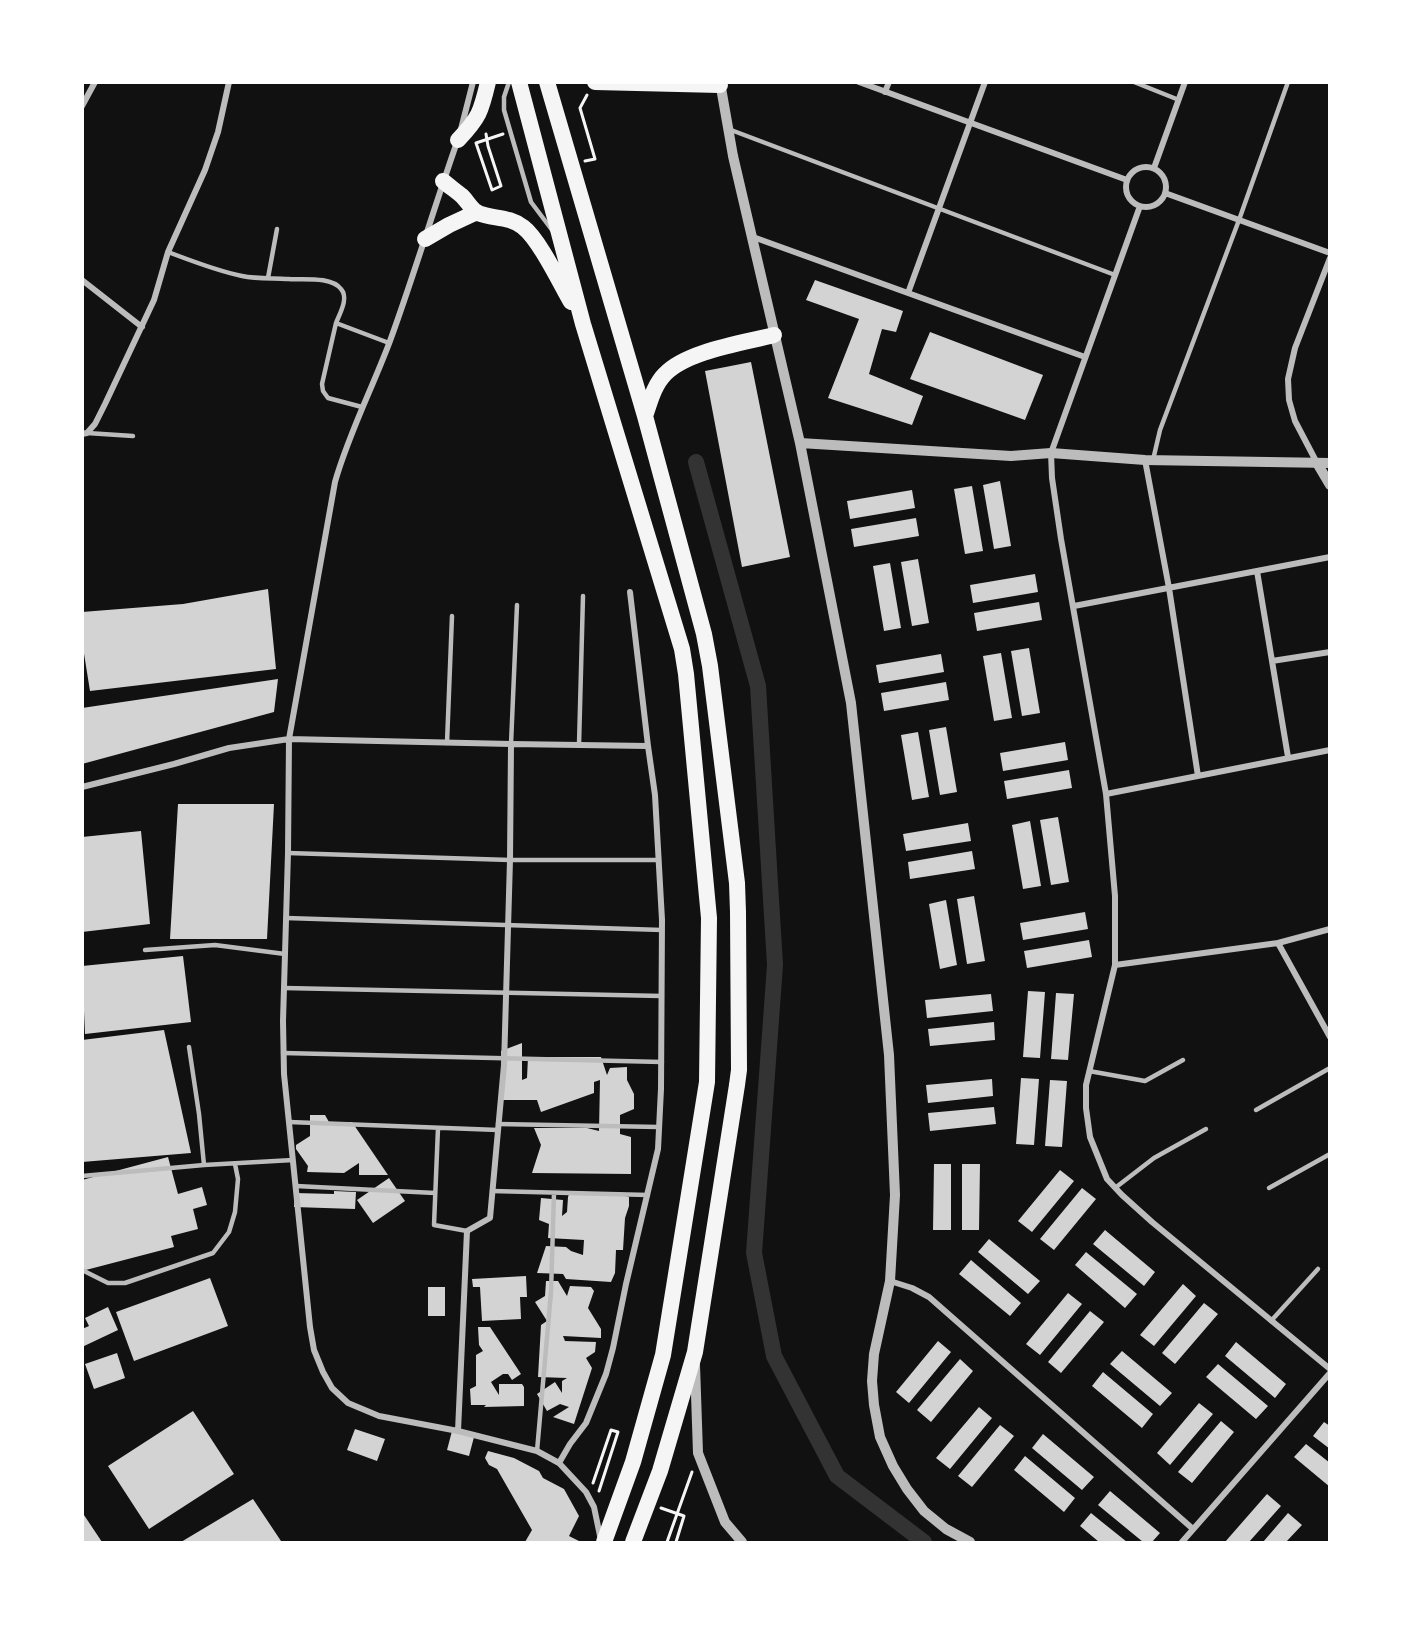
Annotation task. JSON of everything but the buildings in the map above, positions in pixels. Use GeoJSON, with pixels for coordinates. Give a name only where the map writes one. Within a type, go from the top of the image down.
{"type":"FeatureCollection","features":[{"type":"Feature","properties":{"kind":"highway"},"geometry":{"type":"LineString","coordinates":[[458,140],[477,118],[482,108],[488,82]]}},
{"type":"Feature","properties":{"kind":"highway"},"geometry":{"type":"LineString","coordinates":[[519,82],[584,324],[683,655],[709,918],[707,1082],[663,1355],[633,1462],[602,1542]]}},
{"type":"Feature","properties":{"kind":"highway"},"geometry":{"type":"LineString","coordinates":[[547,82],[554,113],[645,416],[707,650],[737,883],[739,1070],[695,1352],[660,1471],[633,1542]]}},
{"type":"Feature","properties":{"kind":"highway"},"geometry":{"type":"LineString","coordinates":[[595,82],[720,84]]}},
{"type":"Feature","properties":{"kind":"highway"},"geometry":{"type":"LineString","coordinates":[[443,181],[477,212],[513,221],[524,227],[544,255],[584,324]]}},
{"type":"Feature","properties":{"kind":"highway"},"geometry":{"type":"LineString","coordinates":[[425,239],[477,212]]}},
{"type":"Feature","properties":{"kind":"highway"},"geometry":{"type":"LineString","coordinates":[[645,416],[657,384],[664,374],[676,364],[700,354],[774,335]]}},
{"type":"Feature","properties":{"kind":"street"},"geometry":{"type":"LineString","coordinates":[[82,106],[95,82]]}},
{"type":"Feature","properties":{"kind":"street"},"geometry":{"type":"LineString","coordinates":[[85,433],[95,424],[154,300],[168,252],[205,170],[218,132],[229,82]]}},
{"type":"Feature","properties":{"kind":"street"},"geometry":{"type":"LineString","coordinates":[[473,82],[458,140],[425,239],[389,343],[343,454],[335,482],[289,739],[284,1074],[310,1327],[314,1350],[332,1388],[348,1403],[379,1416],[458,1431],[537,1451],[559,1463],[586,1492],[594,1507],[602,1542]]}},
{"type":"Feature","properties":{"kind":"street"},"geometry":{"type":"LineString","coordinates":[[859,82],[1128,180]]}},
{"type":"Feature","properties":{"kind":"street"},"geometry":{"type":"LineString","coordinates":[[885,92],[889,82]]}},
{"type":"Feature","properties":{"kind":"street"},"geometry":{"type":"LineString","coordinates":[[908,293],[986,82]]}},
{"type":"Feature","properties":{"kind":"street"},"geometry":{"type":"LineString","coordinates":[[1154,168],[1185,82]]}},
{"type":"Feature","properties":{"kind":"street"},"geometry":{"type":"LineString","coordinates":[[720,84],[728,129],[800,443],[851,703],[889,1055],[895,1195],[890,1281],[874,1354],[872,1381],[874,1405],[880,1437],[893,1466],[907,1489],[924,1511],[946,1529],[970,1542]]}},
{"type":"Feature","properties":{"kind":"street"},"geometry":{"type":"LineString","coordinates":[[1148,166],[1154,168],[1166,181],[1165,193],[1158,203],[1152,206],[1140,206],[1134,203],[1127,192],[1128,180],[1135,170],[1148,166]]}},
{"type":"Feature","properties":{"kind":"street"},"geometry":{"type":"LineString","coordinates":[[1165,193],[1329,253]]}},
{"type":"Feature","properties":{"kind":"street"},"geometry":{"type":"LineString","coordinates":[[1140,206],[1051,453],[1052,478],[1061,539],[1106,794],[1115,896],[1115,965],[1086,1085],[1090,1137],[1107,1179],[1115,1188],[1329,1371],[1182,1542]]}},
{"type":"Feature","properties":{"kind":"street"},"geometry":{"type":"LineString","coordinates":[[753,237],[1085,357]]}},
{"type":"Feature","properties":{"kind":"street"},"geometry":{"type":"LineString","coordinates":[[1329,258],[1295,348],[1288,379],[1289,400],[1295,421],[1329,485]]}},
{"type":"Feature","properties":{"kind":"street"},"geometry":{"type":"LineString","coordinates":[[82,280],[142,327]]}},
{"type":"Feature","properties":{"kind":"street"},"geometry":{"type":"LineString","coordinates":[[800,443],[1011,456],[1051,453],[1149,460],[1329,464]]}},
{"type":"Feature","properties":{"kind":"street"},"geometry":{"type":"LineString","coordinates":[[1149,460],[1198,776]]}},
{"type":"Feature","properties":{"kind":"street"},"geometry":{"type":"LineString","coordinates":[[1074,606],[1329,557]]}},
{"type":"Feature","properties":{"kind":"street"},"geometry":{"type":"LineString","coordinates":[[1257,571],[1288,757]]}},
{"type":"Feature","properties":{"kind":"street"},"geometry":{"type":"LineString","coordinates":[[559,1463],[586,1423],[606,1374],[658,1149],[662,1062],[662,930],[659,860],[655,795],[630,592]]}},
{"type":"Feature","properties":{"kind":"street"},"geometry":{"type":"LineString","coordinates":[[1272,661],[1329,652]]}},
{"type":"Feature","properties":{"kind":"street"},"geometry":{"type":"LineString","coordinates":[[82,787],[229,748],[289,739],[648,746]]}},
{"type":"Feature","properties":{"kind":"street"},"geometry":{"type":"LineString","coordinates":[[458,1431],[467,1231],[490,1218],[504,1058],[511,744]]}},
{"type":"Feature","properties":{"kind":"street"},"geometry":{"type":"LineString","coordinates":[[1106,794],[1329,750]]}},
{"type":"Feature","properties":{"kind":"street"},"geometry":{"type":"LineString","coordinates":[[1115,965],[1278,944],[1329,929]]}},
{"type":"Feature","properties":{"kind":"street"},"geometry":{"type":"LineString","coordinates":[[1278,944],[1329,1037]]}},
{"type":"Feature","properties":{"kind":"street"},"geometry":{"type":"LineString","coordinates":[[890,1281],[912,1288],[929,1297],[1193,1529]]}},
{"type":"Feature","properties":{"kind":"street"},"geometry":{"type":"LineString","coordinates":[[695,1352],[698,1453],[725,1522],[742,1542]]}},
{"type":"Feature","properties":{"kind":"lane"},"geometry":{"type":"LineString","coordinates":[[509,82],[504,97],[504,110],[529,197],[561,242]]}},
{"type":"Feature","properties":{"kind":"lane"},"geometry":{"type":"LineString","coordinates":[[1134,82],[1179,100]]}},
{"type":"Feature","properties":{"kind":"lane"},"geometry":{"type":"LineString","coordinates":[[1149,460],[1239,220],[1287,82]]}},
{"type":"Feature","properties":{"kind":"lane"},"geometry":{"type":"LineString","coordinates":[[728,129],[1115,274]]}},
{"type":"Feature","properties":{"kind":"lane"},"geometry":{"type":"LineString","coordinates":[[268,278],[277,229]]}},
{"type":"Feature","properties":{"kind":"lane"},"geometry":{"type":"LineString","coordinates":[[168,252],[222,271],[244,276],[335,283],[342,290],[344,301],[336,323],[322,384],[323,391],[328,398],[362,407]]}},
{"type":"Feature","properties":{"kind":"lane"},"geometry":{"type":"LineString","coordinates":[[336,323],[389,343]]}},
{"type":"Feature","properties":{"kind":"lane"},"geometry":{"type":"LineString","coordinates":[[85,433],[133,436]]}},
{"type":"Feature","properties":{"kind":"lane"},"geometry":{"type":"LineString","coordinates":[[579,745],[583,596]]}},
{"type":"Feature","properties":{"kind":"lane"},"geometry":{"type":"LineString","coordinates":[[511,744],[517,605]]}},
{"type":"Feature","properties":{"kind":"lane"},"geometry":{"type":"LineString","coordinates":[[447,743],[452,616]]}},
{"type":"Feature","properties":{"kind":"lane"},"geometry":{"type":"LineString","coordinates":[[288,853],[510,860],[659,860]]}},
{"type":"Feature","properties":{"kind":"lane"},"geometry":{"type":"LineString","coordinates":[[286,918],[662,930]]}},
{"type":"Feature","properties":{"kind":"lane"},"geometry":{"type":"LineString","coordinates":[[145,950],[215,945],[285,954]]}},
{"type":"Feature","properties":{"kind":"lane"},"geometry":{"type":"LineString","coordinates":[[284,988],[662,996]]}},
{"type":"Feature","properties":{"kind":"lane"},"geometry":{"type":"LineString","coordinates":[[189,1047],[204,1165]]}},
{"type":"Feature","properties":{"kind":"lane"},"geometry":{"type":"LineString","coordinates":[[283,1053],[662,1062]]}},
{"type":"Feature","properties":{"kind":"lane"},"geometry":{"type":"LineString","coordinates":[[1089,1071],[1145,1081],[1183,1060]]}},
{"type":"Feature","properties":{"kind":"lane"},"geometry":{"type":"LineString","coordinates":[[1256,1110],[1329,1068]]}},
{"type":"Feature","properties":{"kind":"lane"},"geometry":{"type":"LineString","coordinates":[[289,1122],[438,1128],[659,1127]]}},
{"type":"Feature","properties":{"kind":"lane"},"geometry":{"type":"LineString","coordinates":[[438,1128],[434,1225],[467,1231]]}},
{"type":"Feature","properties":{"kind":"lane"},"geometry":{"type":"LineString","coordinates":[[1115,1188],[1154,1158],[1206,1129]]}},
{"type":"Feature","properties":{"kind":"lane"},"geometry":{"type":"LineString","coordinates":[[1269,1188],[1329,1154]]}},
{"type":"Feature","properties":{"kind":"lane"},"geometry":{"type":"LineString","coordinates":[[82,1176],[293,1160]]}},
{"type":"Feature","properties":{"kind":"lane"},"geometry":{"type":"LineString","coordinates":[[82,1270],[108,1283],[125,1283],[213,1253],[229,1233],[235,1212],[238,1179],[235,1164]]}},
{"type":"Feature","properties":{"kind":"lane"},"geometry":{"type":"LineString","coordinates":[[296,1186],[435,1192]]}},
{"type":"Feature","properties":{"kind":"lane"},"geometry":{"type":"LineString","coordinates":[[492,1191],[648,1195]]}},
{"type":"Feature","properties":{"kind":"lane"},"geometry":{"type":"LineString","coordinates":[[537,1451],[551,1292],[554,1192]]}},
{"type":"Feature","properties":{"kind":"lane"},"geometry":{"type":"LineString","coordinates":[[1271,1321],[1318,1269]]}},
{"type":"Feature","properties":{"kind":"path"},"geometry":{"type":"LineString","coordinates":[[580,108],[595,159],[585,161],[582,152]]}},
{"type":"Feature","properties":{"kind":"path"},"geometry":{"type":"LineString","coordinates":[[476,143],[492,190],[501,186],[488,146]]}},
{"type":"Feature","properties":{"kind":"path"},"geometry":{"type":"LineString","coordinates":[[592,1485],[611,1430],[618,1432],[594,1507]]}},
{"type":"Feature","properties":{"kind":"path"},"geometry":{"type":"LineString","coordinates":[[667,1542],[698,1453]]}},
{"type":"Feature","properties":{"kind":"path"},"geometry":{"type":"LineString","coordinates":[[676,1542],[684,1516]]}},
{"type":"Feature","properties":{"kind":"waterway"},"geometry":{"type":"LineString","coordinates":[[696,462],[758,686],[775,965],[754,1253],[774,1356],[837,1476],[924,1542]]}}]}
